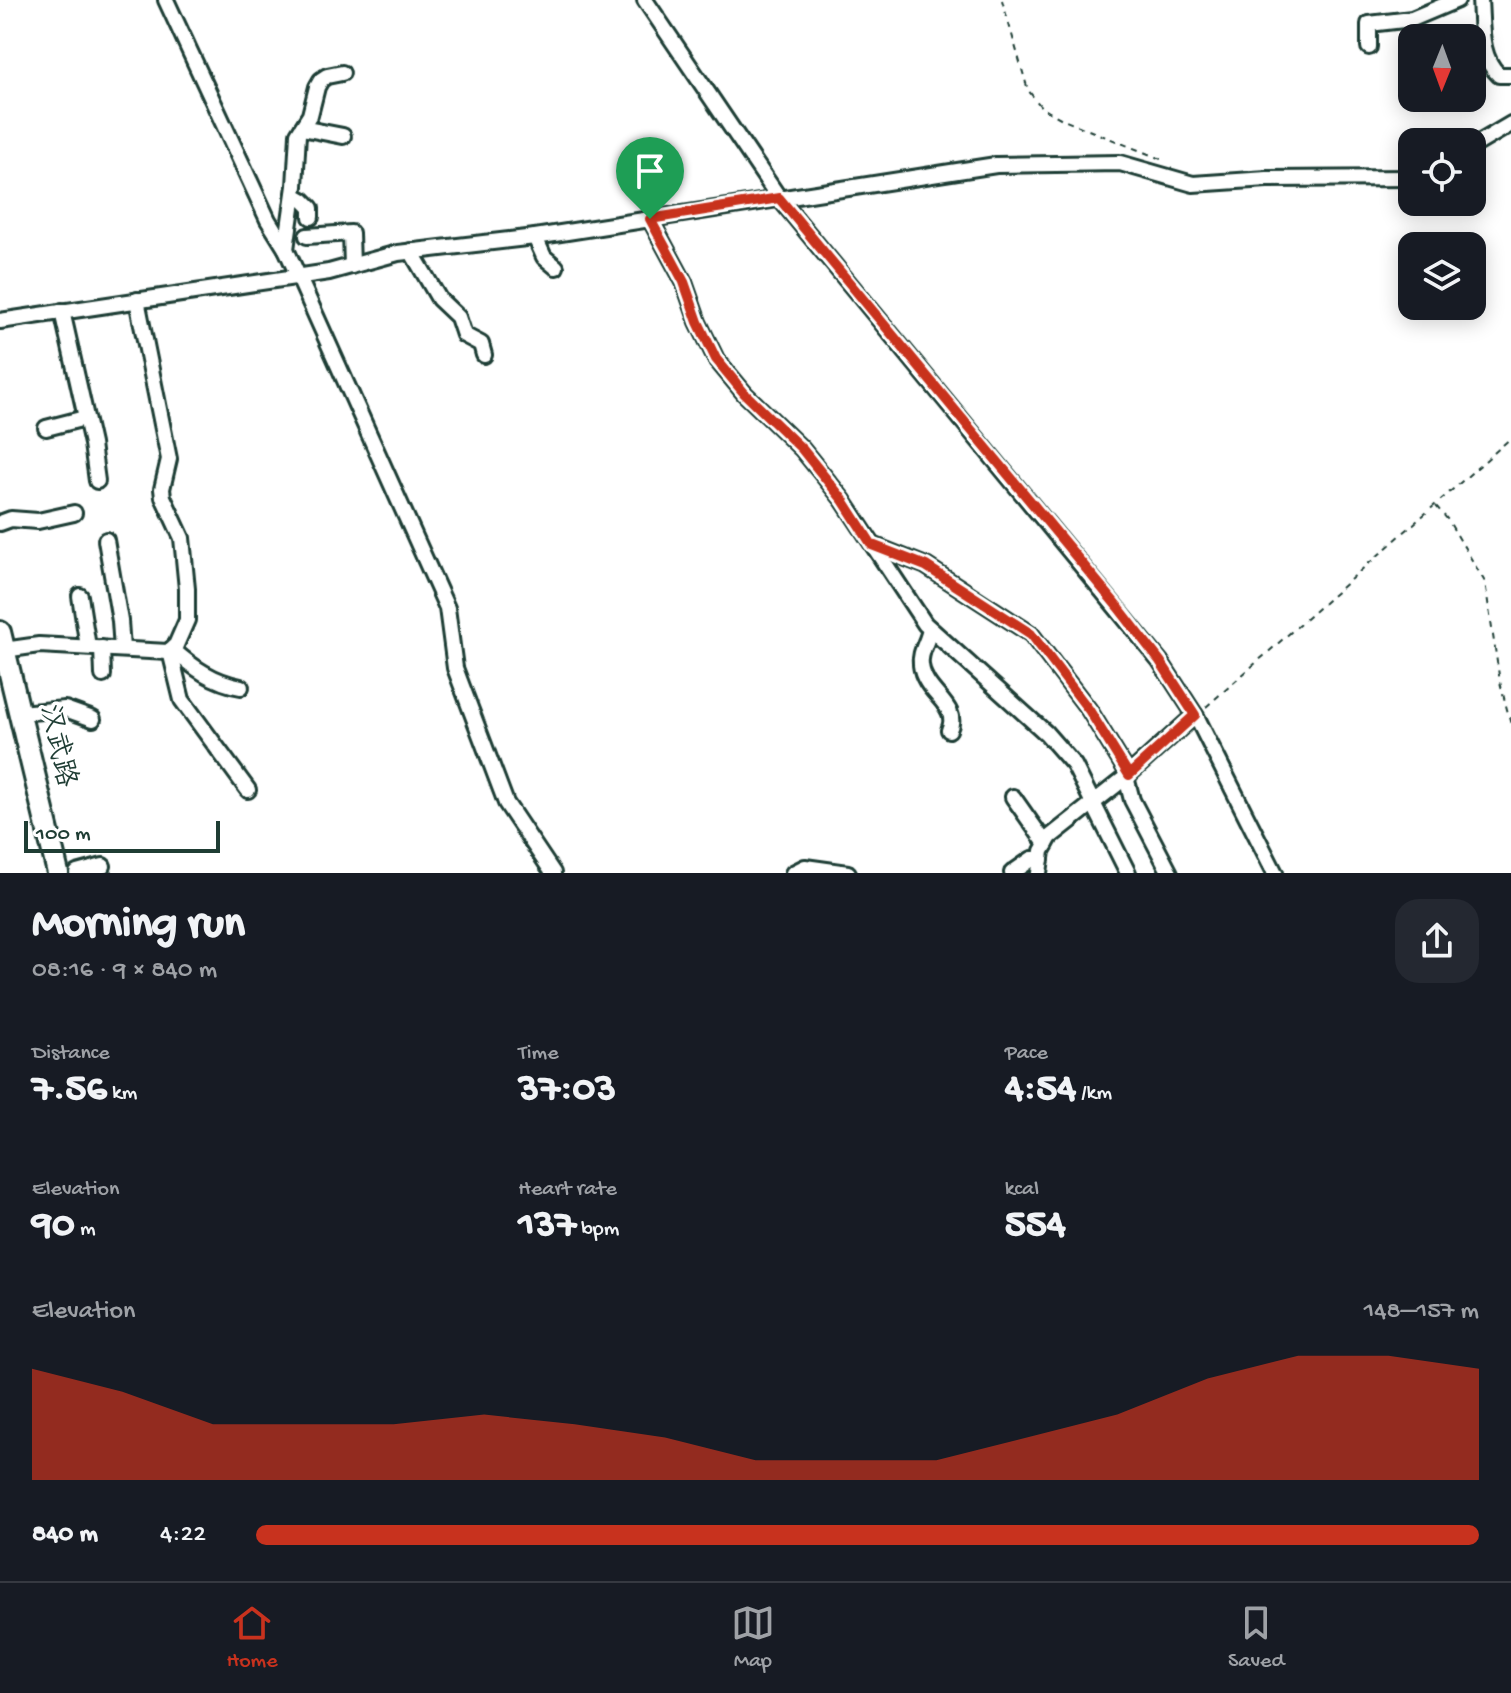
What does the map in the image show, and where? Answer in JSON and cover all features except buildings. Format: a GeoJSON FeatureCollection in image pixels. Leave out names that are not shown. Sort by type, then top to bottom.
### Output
{"type":"FeatureCollection","features":[{"type":"Feature","properties":{"kind":"main road","name":"汉武路"},"geometry":{"type":"LineString","coordinates":[[2,641],[58,873]]}},
{"type":"Feature","properties":{"kind":"street"},"geometry":{"type":"LineString","coordinates":[[166,0],[268,220],[286,249],[447,608],[455,668],[506,803],[553,873]]}},
{"type":"Feature","properties":{"kind":"street"},"geometry":{"type":"LineString","coordinates":[[645,0],[779,198],[1160,661],[1195,715],[1275,873]]}},
{"type":"Feature","properties":{"kind":"street"},"geometry":{"type":"LineString","coordinates":[[1369,47],[1369,24],[1412,19],[1457,0]]}},
{"type":"Feature","properties":{"kind":"street"},"geometry":{"type":"LineString","coordinates":[[1480,0],[1483,45],[1488,60],[1499,75],[1511,75]]}},
{"type":"Feature","properties":{"kind":"street"},"geometry":{"type":"LineString","coordinates":[[286,249],[294,195],[296,141],[310,115],[321,80],[342,73]]}},
{"type":"Feature","properties":{"kind":"street"},"geometry":{"type":"LineString","coordinates":[[1486,139],[1511,124]]}},
{"type":"Feature","properties":{"kind":"street"},"geometry":{"type":"LineString","coordinates":[[302,128],[343,136]]}},
{"type":"Feature","properties":{"kind":"street"},"geometry":{"type":"LineString","coordinates":[[0,321],[297,276],[411,251],[535,237],[996,165],[1120,163],[1193,184],[1267,179],[1398,178]]}},
{"type":"Feature","properties":{"kind":"street"},"geometry":{"type":"LineString","coordinates":[[294,195],[311,208],[311,217]]}},
{"type":"Feature","properties":{"kind":"street"},"geometry":{"type":"LineString","coordinates":[[650,219],[684,282],[698,322],[716,359],[745,394],[802,449],[843,500],[930,629],[1046,733],[1074,765],[1128,873]]}},
{"type":"Feature","properties":{"kind":"street"},"geometry":{"type":"LineString","coordinates":[[307,236],[351,233],[352,266]]}},
{"type":"Feature","properties":{"kind":"street"},"geometry":{"type":"LineString","coordinates":[[535,237],[544,257],[556,267]]}},
{"type":"Feature","properties":{"kind":"street"},"geometry":{"type":"LineString","coordinates":[[411,251],[439,299],[458,317],[464,335],[470,341],[481,344],[484,355]]}},
{"type":"Feature","properties":{"kind":"street"},"geometry":{"type":"LineString","coordinates":[[137,300],[169,459],[163,497],[182,538],[187,620],[172,650],[182,700],[248,790]]}},
{"type":"Feature","properties":{"kind":"street"},"geometry":{"type":"LineString","coordinates":[[62,311],[97,481]]}},
{"type":"Feature","properties":{"kind":"street"},"geometry":{"type":"LineString","coordinates":[[46,428],[85,418]]}},
{"type":"Feature","properties":{"kind":"street"},"geometry":{"type":"LineString","coordinates":[[0,523],[11,519],[38,521],[74,513]]}},
{"type":"Feature","properties":{"kind":"street"},"geometry":{"type":"LineString","coordinates":[[106,540],[122,649]]}},
{"type":"Feature","properties":{"kind":"street"},"geometry":{"type":"LineString","coordinates":[[872,545],[926,566],[1031,634],[1089,710],[1128,776],[1132,800],[1170,873]]}},
{"type":"Feature","properties":{"kind":"street"},"geometry":{"type":"LineString","coordinates":[[80,596],[103,675]]}},
{"type":"Feature","properties":{"kind":"street"},"geometry":{"type":"LineString","coordinates":[[930,629],[920,655],[921,666],[933,692],[951,709],[953,722],[949,730]]}},
{"type":"Feature","properties":{"kind":"street"},"geometry":{"type":"LineString","coordinates":[[2,641],[172,650],[208,677],[241,687]]}},
{"type":"Feature","properties":{"kind":"street"},"geometry":{"type":"LineString","coordinates":[[19,713],[65,709],[93,719]]}},
{"type":"Feature","properties":{"kind":"street"},"geometry":{"type":"LineString","coordinates":[[1042,859],[1050,837],[1128,776],[1195,715]]}},
{"type":"Feature","properties":{"kind":"street"},"geometry":{"type":"LineString","coordinates":[[1013,797],[1042,859]]}},
{"type":"Feature","properties":{"kind":"street"},"geometry":{"type":"LineString","coordinates":[[1012,873],[1032,859],[1042,859]]}},
{"type":"Feature","properties":{"kind":"street"},"geometry":{"type":"LineString","coordinates":[[77,873],[103,866]]}},
{"type":"Feature","properties":{"kind":"street"},"geometry":{"type":"LineString","coordinates":[[793,873],[805,867],[848,873]]}},
{"type":"Feature","properties":{"kind":"path"},"geometry":{"type":"LineString","coordinates":[[1002,0],[1028,90],[1037,103],[1066,121],[1166,161]]}},
{"type":"Feature","properties":{"kind":"path"},"geometry":{"type":"LineString","coordinates":[[1195,715],[1274,650],[1511,438]]}},
{"type":"Feature","properties":{"kind":"path"},"geometry":{"type":"LineString","coordinates":[[1435,505],[1448,520],[1485,582],[1500,682],[1511,725]]}},
{"type":"Feature","properties":{"kind":"route"},"geometry":{"type":"LineString","coordinates":[[779,198],[1118,607],[1160,661],[1195,715],[1129,775],[1089,710],[1031,634],[926,566],[872,545],[843,500],[802,449],[745,394],[716,359],[698,322],[684,282],[650,219],[779,198]]}}]}
